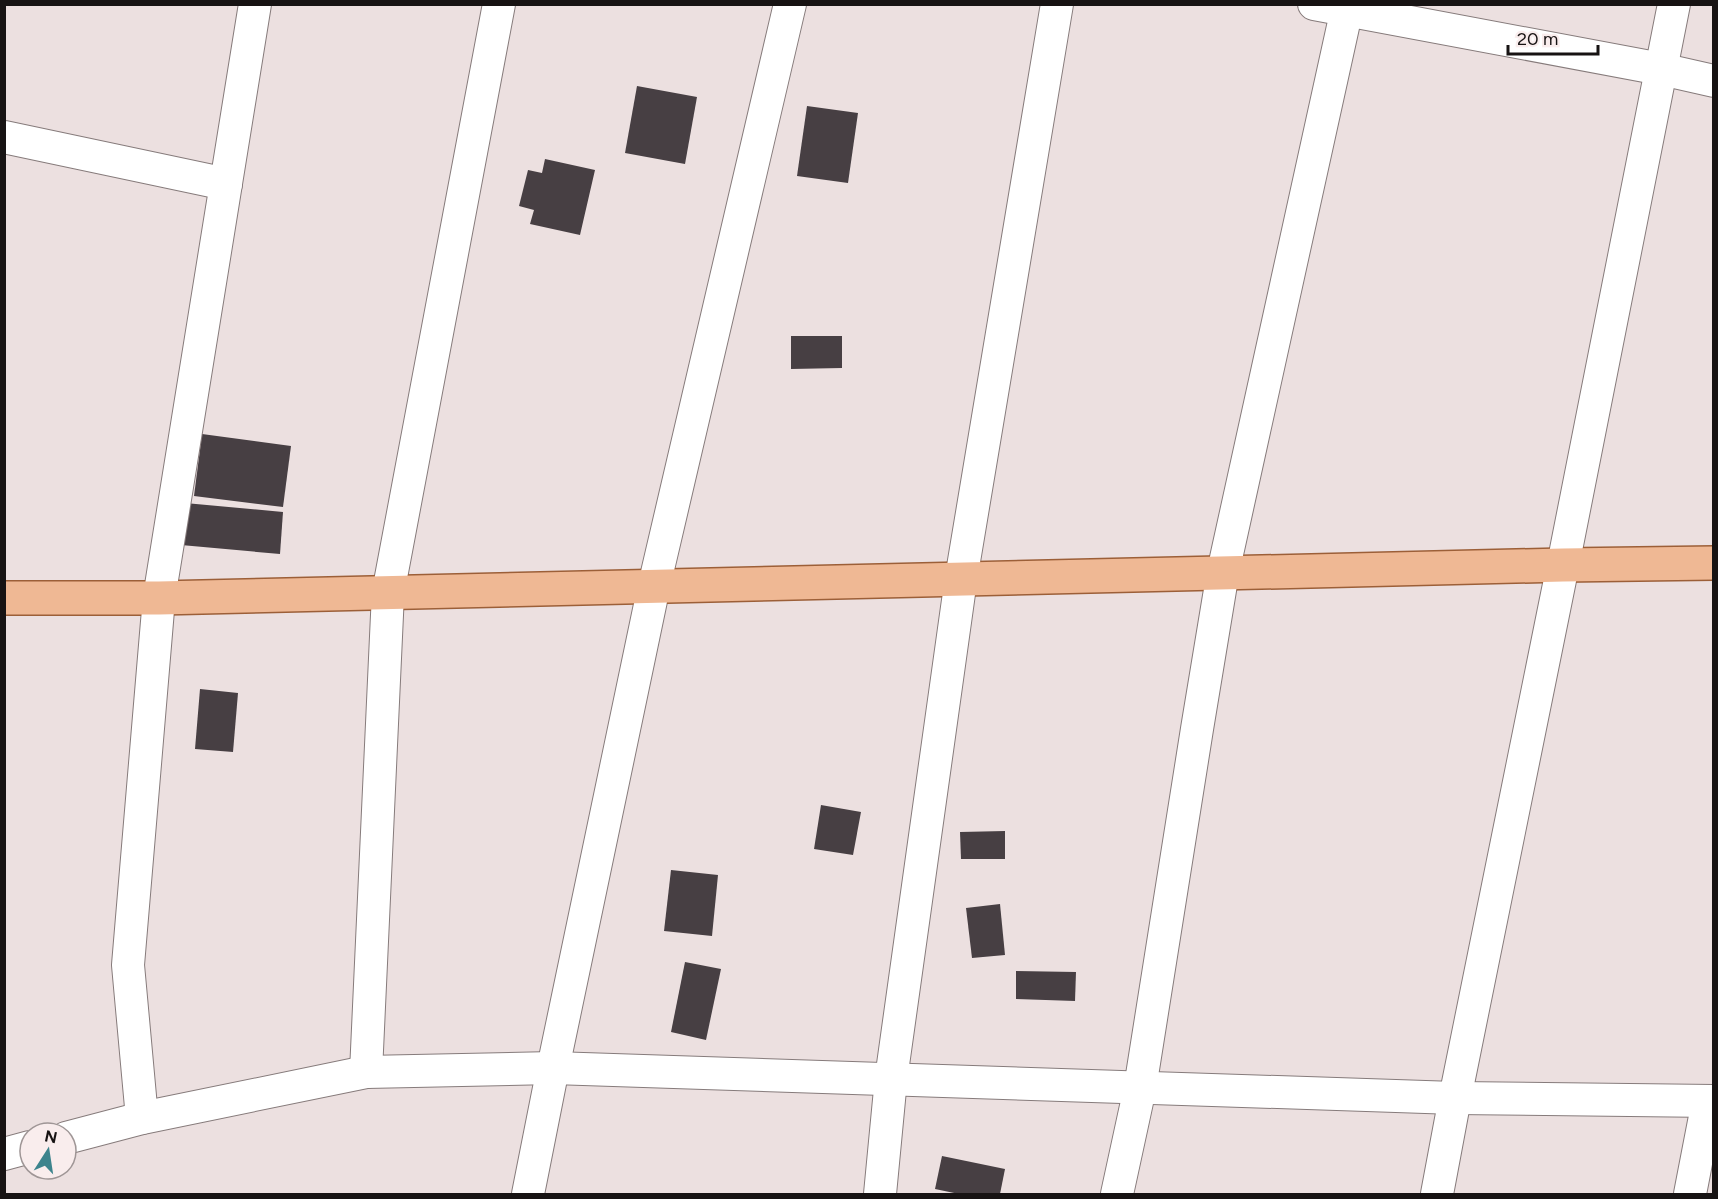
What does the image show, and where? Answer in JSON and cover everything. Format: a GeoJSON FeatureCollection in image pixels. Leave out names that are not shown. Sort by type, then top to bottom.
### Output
{"type":"FeatureCollection","features":[{"type":"Feature","properties":{"kind":"main road"},"geometry":{"type":"LineString","coordinates":[[4,598],[159,598],[1223,572],[1713,564]]}},
{"type":"Feature","properties":{"kind":"street"},"geometry":{"type":"LineString","coordinates":[[142,1118],[128,965],[159,598],[255,4]]}},
{"type":"Feature","properties":{"kind":"street"},"geometry":{"type":"LineString","coordinates":[[366,1072],[388,593],[499,4]]}},
{"type":"Feature","properties":{"kind":"street"},"geometry":{"type":"LineString","coordinates":[[528,1194],[654,586],[790,4]]}},
{"type":"Feature","properties":{"kind":"street"},"geometry":{"type":"LineString","coordinates":[[879,1194],[891,1079],[961,579],[1058,4]]}},
{"type":"Feature","properties":{"kind":"street"},"geometry":{"type":"LineString","coordinates":[[1314,4],[1347,8],[1713,81]]}},
{"type":"Feature","properties":{"kind":"street"},"geometry":{"type":"LineString","coordinates":[[1437,1194],[1674,4]]}},
{"type":"Feature","properties":{"kind":"street"},"geometry":{"type":"LineString","coordinates":[[1117,1194],[1140,1088],[1223,572],[1347,8]]}},
{"type":"Feature","properties":{"kind":"street"},"geometry":{"type":"LineString","coordinates":[[4,137],[226,184]]}},
{"type":"Feature","properties":{"kind":"street"},"geometry":{"type":"LineString","coordinates":[[78,1135],[142,1118],[366,1072],[553,1068],[1455,1098],[1711,1101],[1690,1194]]}},
{"type":"Feature","properties":{"kind":"building"},"geometry":{"type":"Polygon","coordinates":[[[637,86],[697,97],[685,164],[625,153],[637,86]]]}},
{"type":"Feature","properties":{"kind":"building"},"geometry":{"type":"Polygon","coordinates":[[[807,106],[858,113],[848,183],[797,176],[807,106]]]}},
{"type":"Feature","properties":{"kind":"building"},"geometry":{"type":"Polygon","coordinates":[[[545,159],[595,170],[580,235],[530,224],[534,210],[519,206],[528,170],[542,173],[545,159]]]}},
{"type":"Feature","properties":{"kind":"building"},"geometry":{"type":"Polygon","coordinates":[[[791,336],[842,336],[842,368],[791,369],[791,336]]]}},
{"type":"Feature","properties":{"kind":"building"},"geometry":{"type":"Polygon","coordinates":[[[202,434],[291,446],[283,507],[194,496],[202,434]]]}},
{"type":"Feature","properties":{"kind":"building"},"geometry":{"type":"Polygon","coordinates":[[[185,503],[283,512],[280,554],[181,545],[185,503]]]}},
{"type":"Feature","properties":{"kind":"building"},"geometry":{"type":"Polygon","coordinates":[[[200,689],[238,693],[233,752],[195,749],[200,689]]]}},
{"type":"Feature","properties":{"kind":"building"},"geometry":{"type":"Polygon","coordinates":[[[821,805],[861,812],[853,855],[814,849],[821,805]]]}},
{"type":"Feature","properties":{"kind":"building"},"geometry":{"type":"Polygon","coordinates":[[[1005,831],[1005,859],[961,859],[960,832],[1005,831]]]}},
{"type":"Feature","properties":{"kind":"building"},"geometry":{"type":"Polygon","coordinates":[[[671,870],[718,875],[712,936],[664,931],[671,870]]]}},
{"type":"Feature","properties":{"kind":"building"},"geometry":{"type":"Polygon","coordinates":[[[1000,904],[1005,955],[972,958],[966,908],[1000,904]]]}},
{"type":"Feature","properties":{"kind":"building"},"geometry":{"type":"Polygon","coordinates":[[[685,962],[721,969],[706,1040],[671,1032],[685,962]]]}},
{"type":"Feature","properties":{"kind":"building"},"geometry":{"type":"Polygon","coordinates":[[[1016,971],[1076,972],[1075,1001],[1016,999],[1016,971]]]}},
{"type":"Feature","properties":{"kind":"building"},"geometry":{"type":"Polygon","coordinates":[[[942,1156],[1005,1169],[1000,1194],[959,1194],[935,1189],[942,1156]]]}}]}
